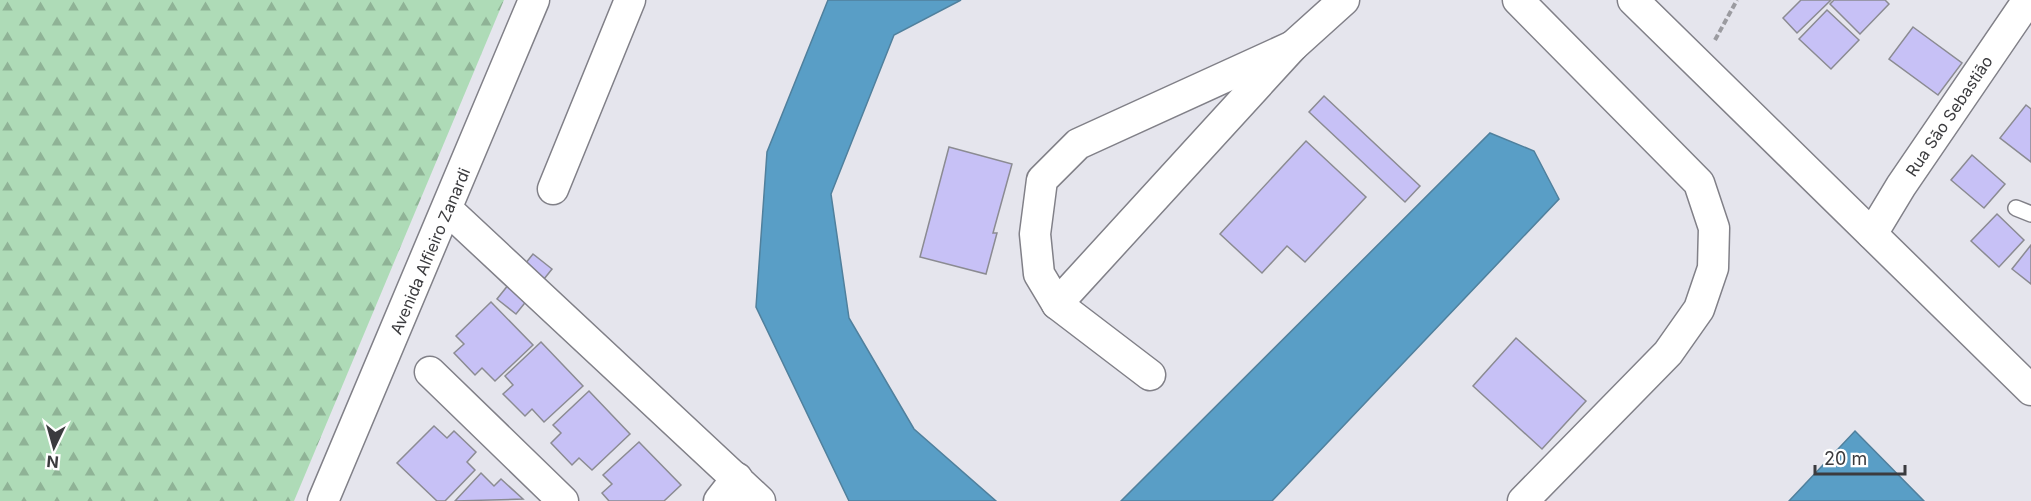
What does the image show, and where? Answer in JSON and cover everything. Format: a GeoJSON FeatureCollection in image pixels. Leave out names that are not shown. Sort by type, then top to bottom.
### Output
{"type":"FeatureCollection","features":[{"type":"Feature","properties":{"kind":"street","name":"Avenida Alfieiro Zanardi"},"geometry":{"type":"LineString","coordinates":[[323,501],[448,210],[534,0]]}},
{"type":"Feature","properties":{"kind":"street"},"geometry":{"type":"LineString","coordinates":[[553,189],[630,0]]}},
{"type":"Feature","properties":{"kind":"street"},"geometry":{"type":"LineString","coordinates":[[1058,304],[1293,46],[1344,0]]}},
{"type":"Feature","properties":{"kind":"street"},"geometry":{"type":"LineString","coordinates":[[1518,0],[1699,183],[1714,228],[1713,268],[1699,309],[1668,353],[1523,501]]}},
{"type":"Feature","properties":{"kind":"street"},"geometry":{"type":"LineString","coordinates":[[1633,0],[2031,390]]}},
{"type":"Feature","properties":{"kind":"street","name":"Rua São Sebastião"},"geometry":{"type":"LineString","coordinates":[[1872,234],[1901,186],[2028,0]]}},
{"type":"Feature","properties":{"kind":"street"},"geometry":{"type":"LineString","coordinates":[[1150,375],[1058,304],[1039,274],[1035,234],[1042,180],[1078,144],[1293,46]]}},
{"type":"Feature","properties":{"kind":"street"},"geometry":{"type":"LineString","coordinates":[[448,210],[760,501]]}},
{"type":"Feature","properties":{"kind":"street"},"geometry":{"type":"LineString","coordinates":[[430,372],[563,501]]}},
{"type":"Feature","properties":{"kind":"street"},"geometry":{"type":"LineString","coordinates":[[719,501],[737,478]]}},
{"type":"Feature","properties":{"kind":"path"},"geometry":{"type":"LineString","coordinates":[[1701,68],[1737,0]]}},
{"type":"Feature","properties":{"kind":"green space"},"geometry":{"type":"Polygon","coordinates":[[[0,0],[504,0],[294,501],[0,501],[0,0]]]}},
{"type":"Feature","properties":{"kind":"water"},"geometry":{"type":"Polygon","coordinates":[[[828,0],[961,0],[894,35],[831,194],[849,318],[914,429],[996,501],[849,501],[756,307],[767,152],[828,0]]]}},
{"type":"Feature","properties":{"kind":"water"},"geometry":{"type":"Polygon","coordinates":[[[1490,133],[1534,151],[1559,199],[1272,501],[1121,501],[1490,133]]]}},
{"type":"Feature","properties":{"kind":"water"},"geometry":{"type":"Polygon","coordinates":[[[1855,431],[1924,501],[1789,501],[1855,431]]]}},
{"type":"Feature","properties":{"kind":"building"},"geometry":{"type":"Polygon","coordinates":[[[1801,0],[1831,0],[1797,33],[1783,18],[1801,0]]]}},
{"type":"Feature","properties":{"kind":"building"},"geometry":{"type":"Polygon","coordinates":[[[1834,0],[1885,0],[1889,4],[1860,34],[1830,4],[1834,0]]]}},
{"type":"Feature","properties":{"kind":"building"},"geometry":{"type":"Polygon","coordinates":[[[1827,10],[1859,40],[1831,69],[1799,39],[1827,10]]]}},
{"type":"Feature","properties":{"kind":"building"},"geometry":{"type":"Polygon","coordinates":[[[1913,27],[1962,63],[1938,95],[1889,59],[1913,27]]]}},
{"type":"Feature","properties":{"kind":"building"},"geometry":{"type":"Polygon","coordinates":[[[1324,96],[1420,186],[1405,202],[1309,112],[1324,96]]]}},
{"type":"Feature","properties":{"kind":"building"},"geometry":{"type":"Polygon","coordinates":[[[2026,105],[2031,109],[2031,162],[2000,138],[2026,105]]]}},
{"type":"Feature","properties":{"kind":"building"},"geometry":{"type":"Polygon","coordinates":[[[1306,141],[1366,197],[1305,262],[1287,246],[1262,273],[1220,234],[1306,141]]]}},
{"type":"Feature","properties":{"kind":"building"},"geometry":{"type":"Polygon","coordinates":[[[949,147],[1012,164],[993,233],[997,233],[986,274],[920,257],[949,147]]]}},
{"type":"Feature","properties":{"kind":"building"},"geometry":{"type":"Polygon","coordinates":[[[1972,155],[2005,184],[1984,208],[1951,180],[1972,155]]]}},
{"type":"Feature","properties":{"kind":"building"},"geometry":{"type":"Polygon","coordinates":[[[1997,214],[2024,240],[1999,267],[1971,241],[1997,214]]]}},
{"type":"Feature","properties":{"kind":"building"},"geometry":{"type":"Polygon","coordinates":[[[2031,245],[2031,284],[2012,269],[2031,245]]]}},
{"type":"Feature","properties":{"kind":"building"},"geometry":{"type":"Polygon","coordinates":[[[533,254],[552,269],[516,314],[497,299],[533,254]]]}},
{"type":"Feature","properties":{"kind":"building"},"geometry":{"type":"Polygon","coordinates":[[[491,302],[533,345],[495,381],[482,368],[475,375],[454,353],[464,344],[456,336],[491,302]]]}},
{"type":"Feature","properties":{"kind":"building"},"geometry":{"type":"Polygon","coordinates":[[[1516,338],[1586,401],[1542,449],[1473,386],[1516,338]]]}},
{"type":"Feature","properties":{"kind":"building"},"geometry":{"type":"Polygon","coordinates":[[[541,342],[583,386],[544,422],[532,409],[525,416],[503,394],[513,385],[505,376],[541,342]]]}},
{"type":"Feature","properties":{"kind":"building"},"geometry":{"type":"Polygon","coordinates":[[[589,391],[630,434],[592,470],[579,458],[572,465],[551,443],[561,433],[553,425],[589,391]]]}},
{"type":"Feature","properties":{"kind":"building"},"geometry":{"type":"Polygon","coordinates":[[[434,426],[447,438],[454,431],[476,452],[467,462],[475,470],[445,501],[437,501],[397,463],[434,426]]]}},
{"type":"Feature","properties":{"kind":"building"},"geometry":{"type":"Polygon","coordinates":[[[639,442],[681,485],[664,501],[609,501],[602,493],[612,484],[603,475],[639,442]]]}},
{"type":"Feature","properties":{"kind":"building"},"geometry":{"type":"Polygon","coordinates":[[[481,473],[494,486],[501,479],[523,499],[455,501],[481,473]]]}}]}
